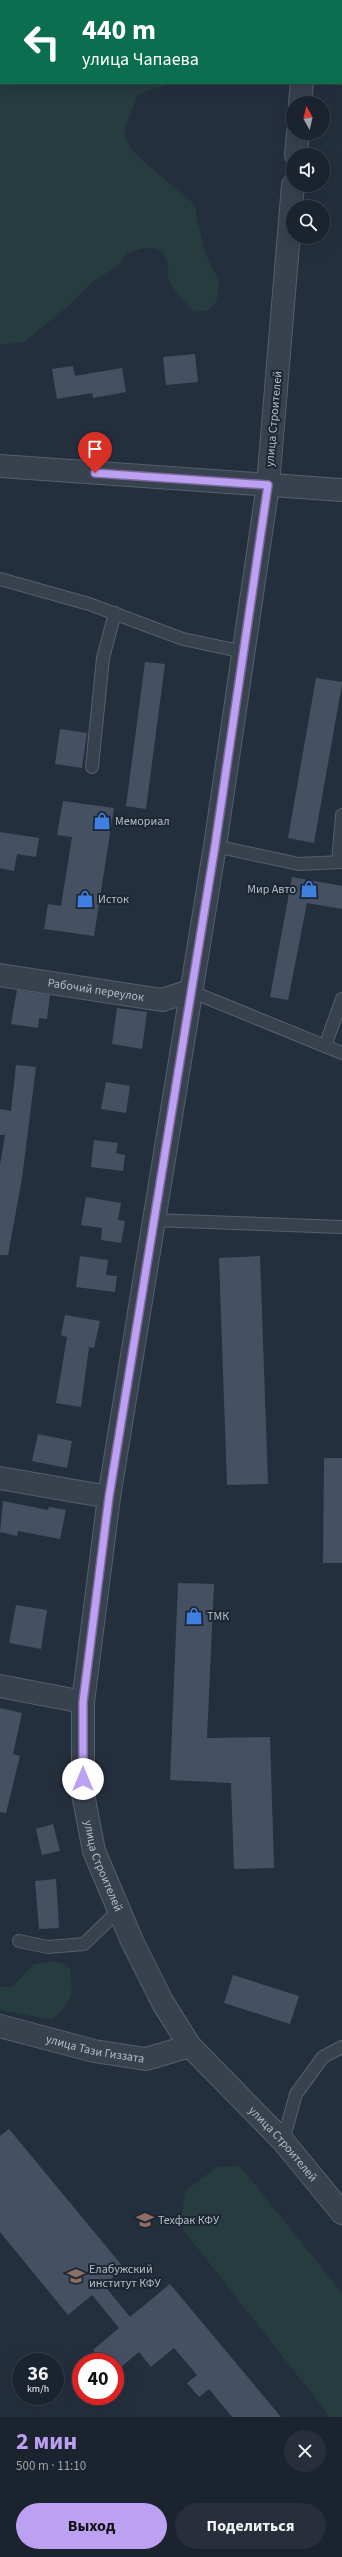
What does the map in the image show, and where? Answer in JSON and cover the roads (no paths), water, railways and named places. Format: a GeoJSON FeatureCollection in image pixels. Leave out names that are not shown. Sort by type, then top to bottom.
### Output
{"type":"FeatureCollection","features":[{"type":"Feature","properties":{"kind":"street"},"geometry":{"type":"LineString","coordinates":[[301,96],[302,84]]}},
{"type":"Feature","properties":{"kind":"street","name":"улица Строителей"},"geometry":{"type":"LineString","coordinates":[[292,192],[268,485],[215,846],[190,991],[109,1497],[83,1702],[84,1794],[94,1851],[119,1910],[163,2002],[190,2046],[283,2141],[342,2213]]}},
{"type":"Feature","properties":{"kind":"street"},"geometry":{"type":"LineString","coordinates":[[0,466],[342,490]]}},
{"type":"Feature","properties":{"kind":"street","name":"Рабочий переулок"},"geometry":{"type":"LineString","coordinates":[[0,975],[162,1000],[190,991]]}},
{"type":"Feature","properties":{"kind":"street"},"geometry":{"type":"LineString","coordinates":[[0,1478],[109,1497]]}},
{"type":"Feature","properties":{"kind":"street"},"geometry":{"type":"LineString","coordinates":[[0,1686],[83,1702]]}},
{"type":"Feature","properties":{"kind":"street","name":"улица Тази Гиззата"},"geometry":{"type":"LineString","coordinates":[[0,2026],[94,2051],[146,2059],[190,2046]]}},
{"type":"Feature","properties":{"kind":"lane"},"geometry":{"type":"LineString","coordinates":[[0,579],[115,613],[183,639],[244,652]]}},
{"type":"Feature","properties":{"kind":"lane"},"geometry":{"type":"LineString","coordinates":[[92,768],[103,658],[115,613]]}},
{"type":"Feature","properties":{"kind":"lane"},"geometry":{"type":"LineString","coordinates":[[215,846],[299,864],[340,862],[342,815]]}},
{"type":"Feature","properties":{"kind":"lane"},"geometry":{"type":"LineString","coordinates":[[190,991],[342,1053]]}},
{"type":"Feature","properties":{"kind":"lane"},"geometry":{"type":"LineString","coordinates":[[325,1046],[342,998]]}},
{"type":"Feature","properties":{"kind":"lane"},"geometry":{"type":"LineString","coordinates":[[153,1220],[342,1227]]}},
{"type":"Feature","properties":{"kind":"lane"},"geometry":{"type":"LineString","coordinates":[[19,1941],[48,1947],[84,1944],[119,1910]]}},
{"type":"Feature","properties":{"kind":"lane"},"geometry":{"type":"LineString","coordinates":[[283,2141],[296,2094],[323,2057],[342,2047]]}},
{"type":"Feature","properties":{"kind":"place","name":"Мемориал"},"geometry":{"type":"Point","coordinates":[102,821]}},
{"type":"Feature","properties":{"kind":"place","name":"Мир Авто"},"geometry":{"type":"Point","coordinates":[309,889]}},
{"type":"Feature","properties":{"kind":"place","name":"Исток"},"geometry":{"type":"Point","coordinates":[85,899]}},
{"type":"Feature","properties":{"kind":"place","name":"ТМК"},"geometry":{"type":"Point","coordinates":[194,1616]}},
{"type":"Feature","properties":{"kind":"place","name":"Техфак КФУ"},"geometry":{"type":"Point","coordinates":[145,2220]}},
{"type":"Feature","properties":{"kind":"place","name":"Елабужский институт КФУ"},"geometry":{"type":"Point","coordinates":[76,2276]}}]}
